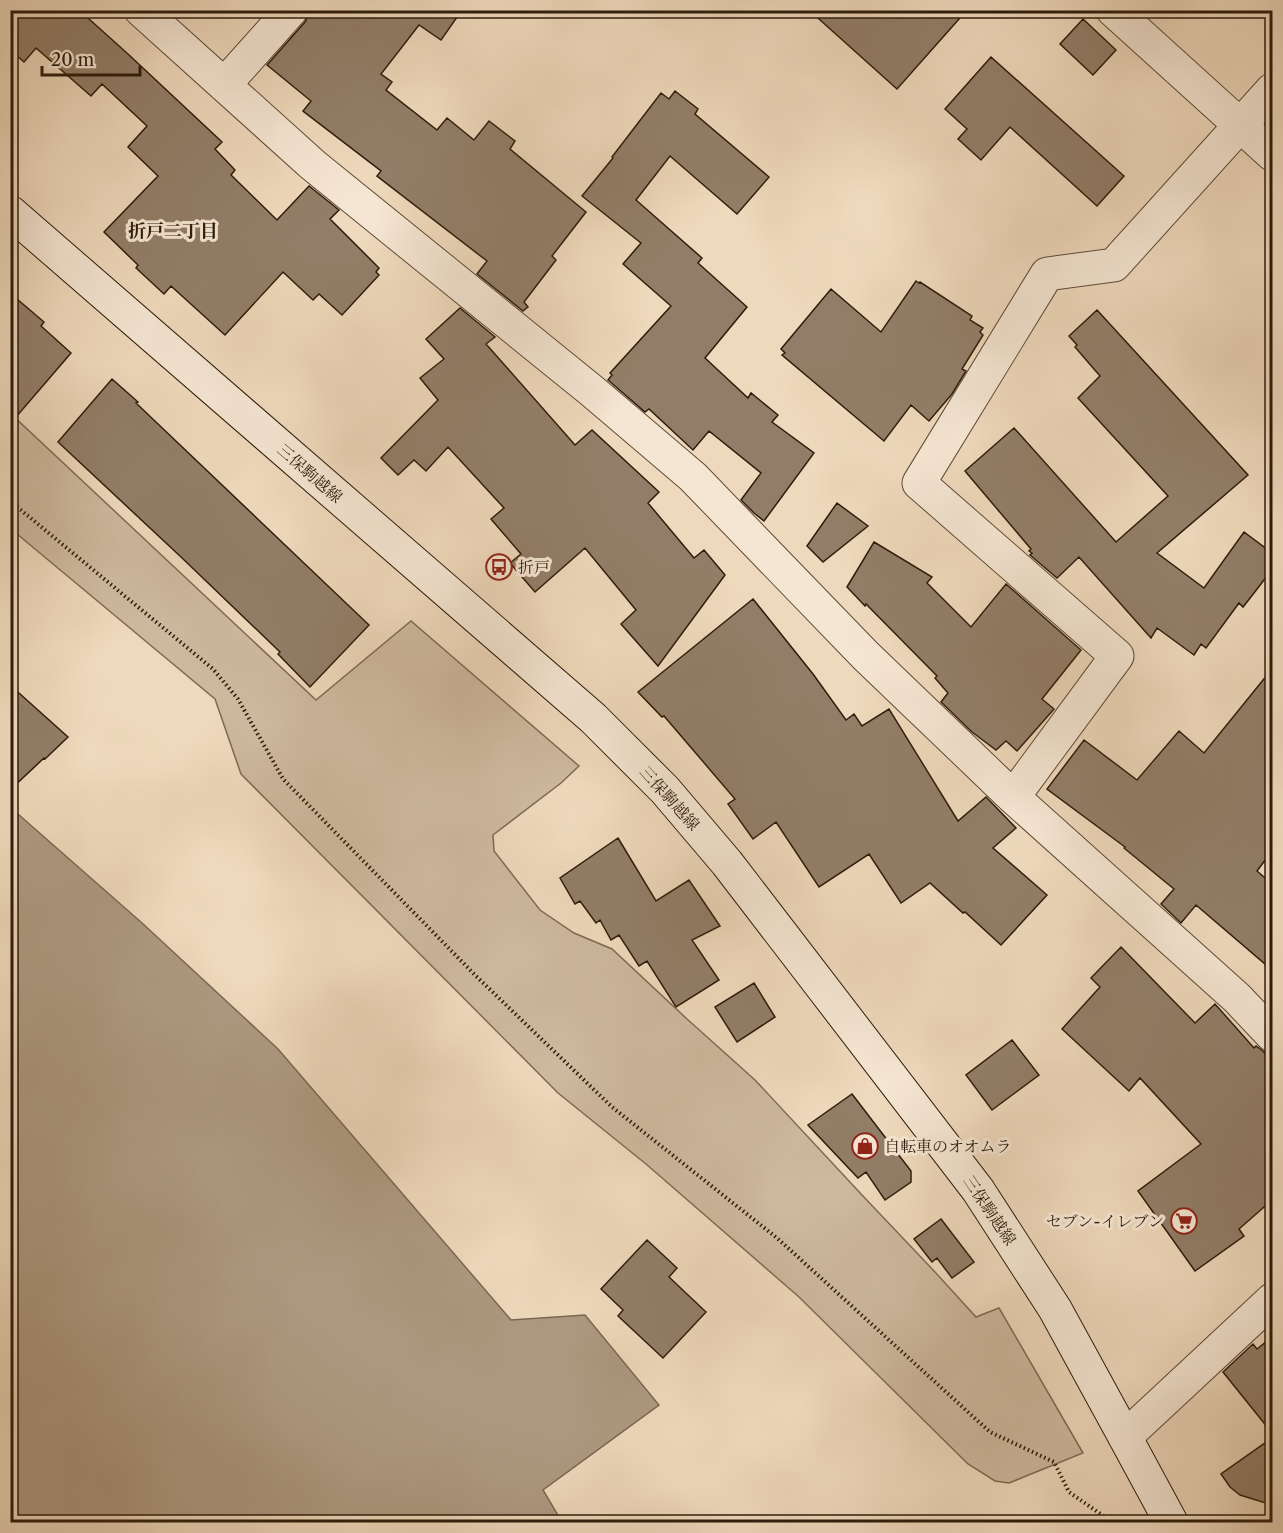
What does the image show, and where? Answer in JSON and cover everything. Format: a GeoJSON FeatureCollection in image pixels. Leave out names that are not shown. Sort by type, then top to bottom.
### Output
{"type":"FeatureCollection","features":[{"type":"Feature","properties":{"kind":"street"},"geometry":{"type":"LineString","coordinates":[[141,10],[313,165],[583,383],[693,477],[866,656],[1013,797],[1237,998],[1272,1035]]}},
{"type":"Feature","properties":{"kind":"street"},"geometry":{"type":"LineString","coordinates":[[224,85],[291,10]]}},
{"type":"Feature","properties":{"kind":"street"},"geometry":{"type":"LineString","coordinates":[[1113,10],[1272,154]]}},
{"type":"Feature","properties":{"kind":"street"},"geometry":{"type":"LineString","coordinates":[[1013,797],[1117,656],[919,483],[1047,274],[1114,265],[1272,90]]}},
{"type":"Feature","properties":{"kind":"street","name":"三保駒越線"},"geometry":{"type":"LineString","coordinates":[[10,212],[593,718],[664,790],[727,863],[978,1190],[1054,1309],[1171,1522]]}},
{"type":"Feature","properties":{"kind":"street"},"geometry":{"type":"LineString","coordinates":[[1125,1437],[1272,1300]]}},
{"type":"Feature","properties":{"kind":"path"},"geometry":{"type":"LineString","coordinates":[[10,501],[213,669],[238,699],[283,779],[477,977],[612,1107],[777,1238],[990,1432],[1054,1462],[1068,1492],[1112,1522]]}},
{"type":"Feature","properties":{"kind":"shaded area"},"geometry":{"type":"Polygon","coordinates":[[[10,413],[316,700],[411,621],[579,766],[561,783],[493,835],[494,851],[540,910],[574,933],[612,949],[755,1080],[976,1317],[999,1308],[1083,1453],[1009,1483],[995,1481],[968,1464],[799,1297],[646,1164],[558,1093],[241,774],[215,699],[11,529],[10,413]]]}},
{"type":"Feature","properties":{"kind":"shaded area"},"geometry":{"type":"Polygon","coordinates":[[[10,807],[142,923],[278,1049],[511,1320],[585,1315],[659,1405],[543,1490],[562,1522],[11,1522],[10,807]]]}},
{"type":"Feature","properties":{"kind":"building"},"geometry":{"type":"Polygon","coordinates":[[[10,10],[79,10],[222,142],[215,149],[235,170],[231,175],[277,220],[309,186],[339,210],[330,219],[379,268],[376,272],[379,275],[342,315],[319,294],[313,300],[283,272],[225,335],[171,286],[164,294],[136,268],[138,265],[104,232],[158,176],[128,147],[147,126],[102,84],[91,96],[36,48],[24,62],[10,50],[10,10]]]}},
{"type":"Feature","properties":{"kind":"building"},"geometry":{"type":"Polygon","coordinates":[[[309,10],[462,10],[441,40],[419,25],[381,74],[392,82],[386,90],[437,130],[447,118],[474,140],[489,121],[515,141],[510,149],[586,212],[552,256],[556,260],[524,302],[528,307],[523,311],[477,274],[487,261],[377,176],[381,171],[303,111],[311,101],[267,65],[305,22],[309,10]]]}},
{"type":"Feature","properties":{"kind":"building"},"geometry":{"type":"Polygon","coordinates":[[[809,10],[967,10],[897,89],[809,10]]]}},
{"type":"Feature","properties":{"kind":"building"},"geometry":{"type":"Polygon","coordinates":[[[1083,19],[1116,50],[1093,75],[1060,44],[1083,19]]]}},
{"type":"Feature","properties":{"kind":"building"},"geometry":{"type":"Polygon","coordinates":[[[991,57],[1124,176],[1097,206],[1010,127],[981,160],[958,139],[967,129],[945,109],[991,57]]]}},
{"type":"Feature","properties":{"kind":"building"},"geometry":{"type":"Polygon","coordinates":[[[675,91],[698,109],[695,114],[769,177],[737,214],[670,156],[636,200],[702,258],[698,263],[747,307],[705,358],[748,398],[751,393],[778,415],[772,422],[814,453],[764,521],[741,500],[761,473],[709,431],[693,450],[649,409],[645,412],[608,380],[612,375],[610,373],[671,306],[623,264],[641,243],[582,196],[661,93],[669,99],[675,91]]]}},
{"type":"Feature","properties":{"kind":"building"},"geometry":{"type":"Polygon","coordinates":[[[916,281],[972,316],[970,320],[983,328],[980,332],[983,335],[962,369],[966,371],[952,394],[929,421],[911,405],[884,441],[782,355],[785,353],[781,349],[831,289],[881,332],[916,281]]]}},
{"type":"Feature","properties":{"kind":"building"},"geometry":{"type":"Polygon","coordinates":[[[10,293],[44,322],[41,326],[71,353],[10,424],[10,293]]]}},
{"type":"Feature","properties":{"kind":"building"},"geometry":{"type":"Polygon","coordinates":[[[460,308],[495,337],[486,344],[575,445],[592,430],[659,492],[648,503],[694,558],[704,550],[725,575],[658,666],[621,624],[636,610],[585,548],[535,592],[510,563],[521,554],[491,519],[504,508],[448,447],[426,471],[414,460],[398,475],[381,458],[438,400],[420,378],[444,359],[426,339],[460,308]]]}},
{"type":"Feature","properties":{"kind":"building"},"geometry":{"type":"Polygon","coordinates":[[[1097,310],[1248,475],[1157,553],[1204,588],[1244,532],[1272,553],[1272,569],[1261,584],[1243,607],[1239,603],[1206,648],[1201,644],[1194,655],[1157,628],[1151,638],[1079,557],[1057,578],[1030,555],[1031,549],[965,471],[1014,428],[1116,542],[1168,496],[1078,398],[1100,376],[1075,347],[1077,345],[1069,336],[1097,310]]]}},
{"type":"Feature","properties":{"kind":"building"},"geometry":{"type":"Polygon","coordinates":[[[112,379],[369,625],[310,687],[278,654],[280,652],[58,442],[112,379]]]}},
{"type":"Feature","properties":{"kind":"building"},"geometry":{"type":"Polygon","coordinates":[[[837,503],[868,526],[823,562],[807,546],[837,503]]]}},
{"type":"Feature","properties":{"kind":"building"},"geometry":{"type":"Polygon","coordinates":[[[874,542],[932,577],[927,583],[971,627],[1006,584],[1081,650],[1042,699],[1054,709],[1017,751],[1006,741],[996,750],[972,732],[941,702],[948,693],[935,678],[937,676],[847,587],[874,542]]]}},
{"type":"Feature","properties":{"kind":"building"},"geometry":{"type":"Polygon","coordinates":[[[753,599],[813,674],[846,720],[854,714],[862,726],[889,709],[958,821],[986,797],[1016,828],[993,848],[1047,895],[1001,945],[930,883],[901,903],[869,854],[819,887],[776,822],[753,839],[728,804],[735,799],[664,716],[662,717],[638,692],[753,599]]]}},
{"type":"Feature","properties":{"kind":"building"},"geometry":{"type":"Polygon","coordinates":[[[1272,669],[1272,851],[1257,871],[1272,884],[1272,970],[1196,905],[1181,923],[1161,904],[1174,889],[1125,847],[1047,789],[1084,740],[1137,780],[1179,731],[1204,753],[1272,669]]]}},
{"type":"Feature","properties":{"kind":"building"},"geometry":{"type":"Polygon","coordinates":[[[10,685],[68,737],[10,790],[10,685]]]}},
{"type":"Feature","properties":{"kind":"building"},"geometry":{"type":"Polygon","coordinates":[[[618,838],[656,901],[689,880],[720,926],[692,940],[719,980],[676,1007],[647,961],[639,966],[619,935],[611,940],[600,920],[596,923],[580,901],[575,904],[560,878],[618,838]]]}},
{"type":"Feature","properties":{"kind":"building"},"geometry":{"type":"Polygon","coordinates":[[[1121,947],[1195,1023],[1215,1004],[1254,1048],[1256,1046],[1263,1051],[1272,1062],[1272,1200],[1239,1229],[1244,1236],[1195,1271],[1138,1191],[1201,1144],[1140,1078],[1129,1091],[1062,1029],[1100,987],[1091,978],[1121,947]]]}},
{"type":"Feature","properties":{"kind":"building"},"geometry":{"type":"Polygon","coordinates":[[[754,983],[775,1017],[737,1042],[715,1007],[754,983]]]}},
{"type":"Feature","properties":{"kind":"building"},"geometry":{"type":"Polygon","coordinates":[[[1012,1040],[1039,1075],[992,1110],[966,1075],[1012,1040]]]}},
{"type":"Feature","properties":{"kind":"building"},"geometry":{"type":"Polygon","coordinates":[[[852,1094],[911,1171],[911,1182],[885,1200],[866,1172],[858,1178],[808,1125],[852,1094]]]}},
{"type":"Feature","properties":{"kind":"building"},"geometry":{"type":"Polygon","coordinates":[[[941,1219],[974,1262],[952,1278],[937,1258],[932,1262],[914,1239],[941,1219]]]}},
{"type":"Feature","properties":{"kind":"building"},"geometry":{"type":"Polygon","coordinates":[[[647,1240],[677,1268],[669,1277],[706,1312],[663,1358],[618,1316],[623,1310],[601,1289],[647,1240]]]}},
{"type":"Feature","properties":{"kind":"building"},"geometry":{"type":"Polygon","coordinates":[[[1272,1337],[1272,1433],[1223,1372],[1253,1344],[1257,1349],[1272,1337]]]}},
{"type":"Feature","properties":{"kind":"building"},"geometry":{"type":"Polygon","coordinates":[[[1272,1438],[1272,1505],[1240,1495],[1230,1487],[1221,1474],[1272,1438]]]}},
{"type":"Feature","properties":{"kind":"place","name":"折戸"},"geometry":{"type":"Point","coordinates":[499,567]}},
{"type":"Feature","properties":{"kind":"place","name":"自転車のオオムラ"},"geometry":{"type":"Point","coordinates":[865,1146]}},
{"type":"Feature","properties":{"kind":"place","name":"セブン-イレブン"},"geometry":{"type":"Point","coordinates":[1184,1221]}},
{"type":"Feature","properties":{"kind":"district","name":"折戸二丁目"},"geometry":{"type":"Point","coordinates":[173,231]}}]}
